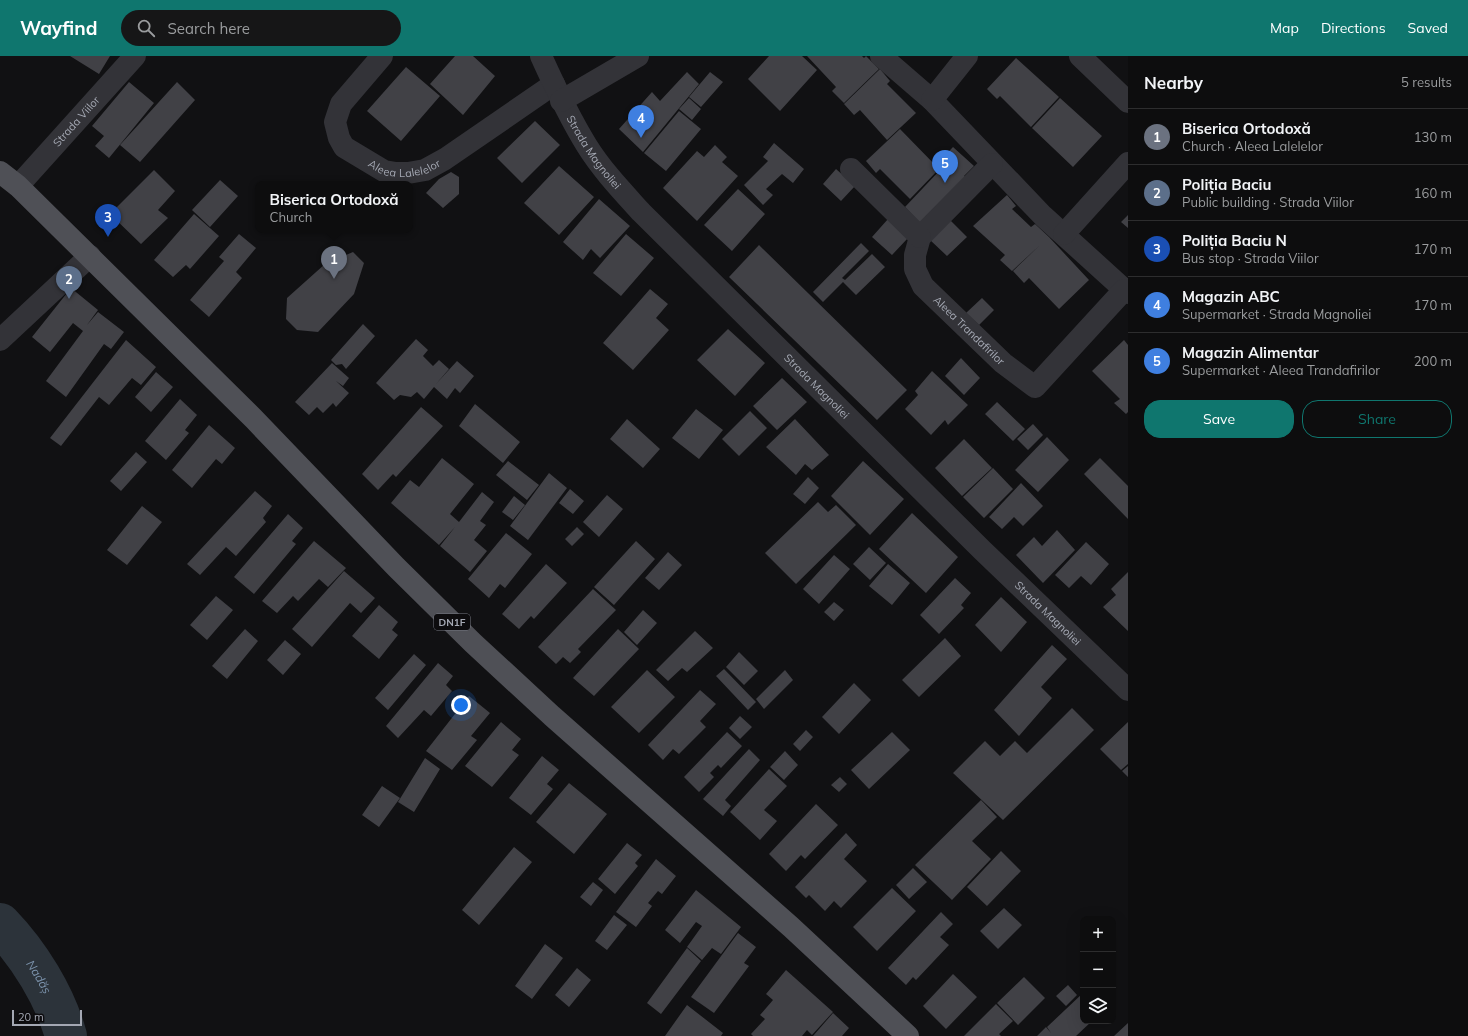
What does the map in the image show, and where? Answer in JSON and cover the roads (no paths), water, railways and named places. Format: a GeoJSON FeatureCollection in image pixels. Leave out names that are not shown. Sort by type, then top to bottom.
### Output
{"type":"FeatureCollection","features":[{"type":"Feature","properties":{"kind":"main road","name":"DN1F"},"geometry":{"type":"LineString","coordinates":[[0,172],[18,186],[90,256],[254,419],[396,567],[473,643],[552,716],[791,927],[908,1036]]}},
{"type":"Feature","properties":{"kind":"street","name":"Strada Viilor"},"geometry":{"type":"LineString","coordinates":[[18,186],[135,56]]}},
{"type":"Feature","properties":{"kind":"street","name":"Aleea Lalelelor"},"geometry":{"type":"LineString","coordinates":[[382,56],[341,104],[337,113],[336,126],[339,138],[351,152],[384,171],[408,173],[425,170],[558,93]]}},
{"type":"Feature","properties":{"kind":"street","name":"Strada Magnoliei"},"geometry":{"type":"LineString","coordinates":[[541,56],[558,93],[588,147],[614,182],[641,212],[982,550],[1127,686]]}},
{"type":"Feature","properties":{"kind":"street"},"geometry":{"type":"LineString","coordinates":[[558,93],[638,56]]}},
{"type":"Feature","properties":{"kind":"street","name":"Aleea Trandafirilor"},"geometry":{"type":"LineString","coordinates":[[881,56],[932,100],[1043,216],[1126,292],[1034,387],[1003,363],[923,286],[914,269],[914,255],[920,237],[992,164]]}},
{"type":"Feature","properties":{"kind":"street"},"geometry":{"type":"LineString","coordinates":[[932,100],[967,56]]}},
{"type":"Feature","properties":{"kind":"street"},"geometry":{"type":"LineString","coordinates":[[1080,56],[1128,102]]}},
{"type":"Feature","properties":{"kind":"street"},"geometry":{"type":"LineString","coordinates":[[1064,234],[1128,164]]}},
{"type":"Feature","properties":{"kind":"street"},"geometry":{"type":"LineString","coordinates":[[851,169],[920,237]]}},
{"type":"Feature","properties":{"kind":"street"},"geometry":{"type":"LineString","coordinates":[[0,340],[90,256]]}},
{"type":"Feature","properties":{"kind":"waterway","name":"Nadăș"},"geometry":{"type":"LineString","coordinates":[[0,924],[11,936],[40,976],[55,1006],[66,1036]]}},
{"type":"Feature","properties":{"kind":"place","name":"Magazin ABC"},"geometry":{"type":"Point","coordinates":[641,138]}},
{"type":"Feature","properties":{"kind":"place","name":"Magazin Alimentar"},"geometry":{"type":"Point","coordinates":[945,183]}},
{"type":"Feature","properties":{"kind":"place","name":"Poliția Baciu N"},"geometry":{"type":"Point","coordinates":[108,237]}},
{"type":"Feature","properties":{"kind":"place","name":"Biserica Ortodoxă"},"geometry":{"type":"Point","coordinates":[334,279]}},
{"type":"Feature","properties":{"kind":"place","name":"Poliția Baciu"},"geometry":{"type":"Point","coordinates":[69,299]}}]}
